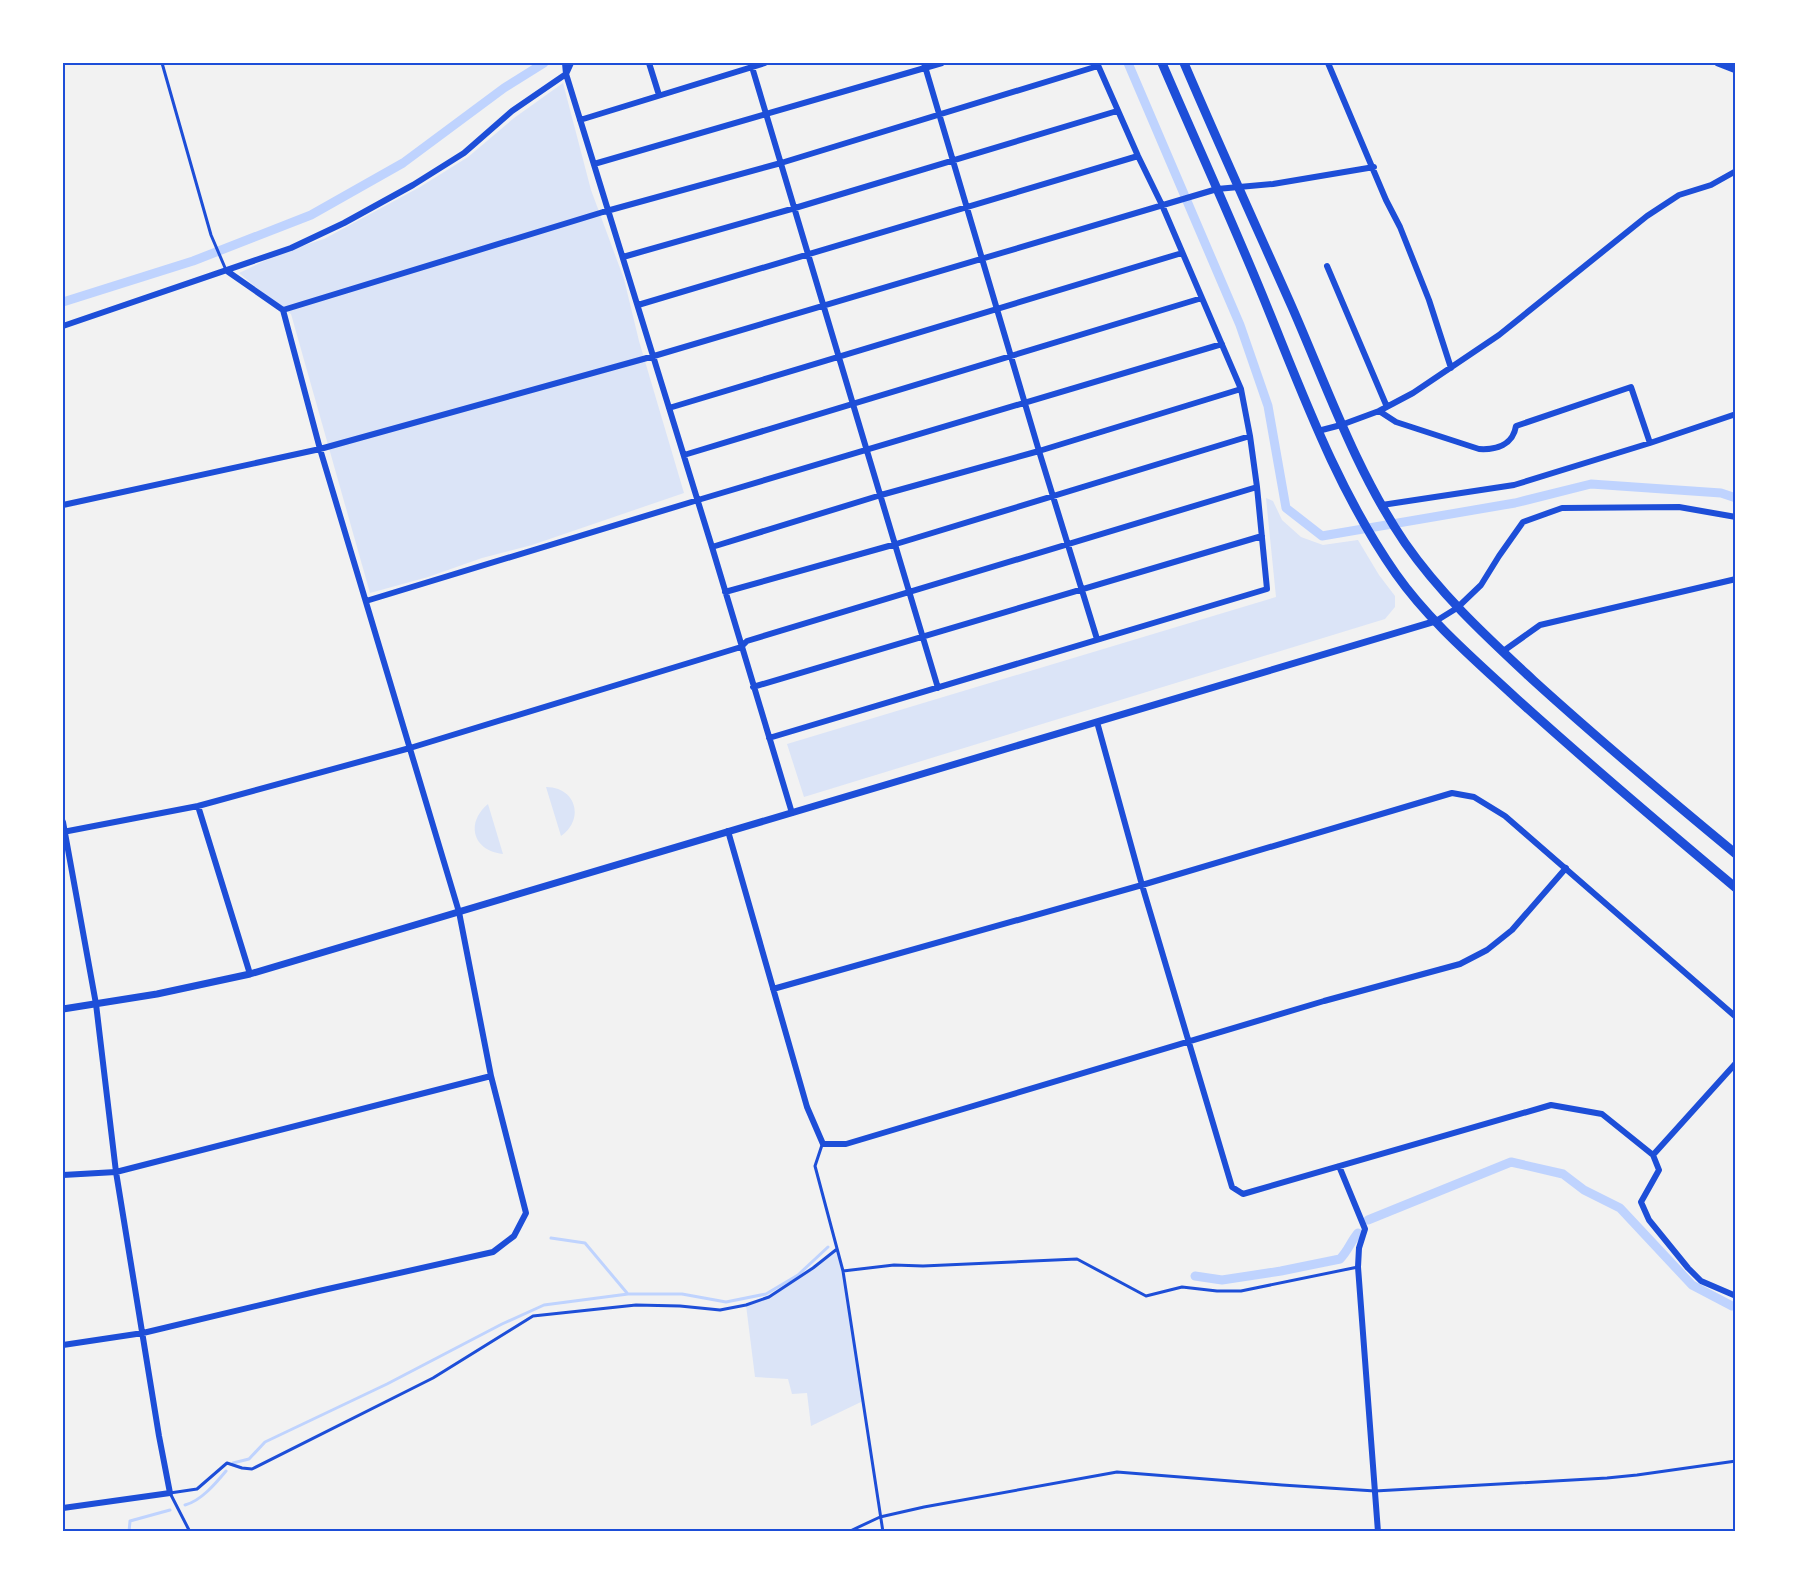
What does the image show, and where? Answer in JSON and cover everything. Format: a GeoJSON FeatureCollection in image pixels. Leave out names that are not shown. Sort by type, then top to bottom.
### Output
{"type":"FeatureCollection","features":[{"type":"Feature","properties":{"kind":"main road"},"geometry":{"type":"LineString","coordinates":[[1162,63],[1318,431],[1340,479],[1397,576],[1436,621],[1480,666],[1582,758],[1732,885],[1736,873]]}},
{"type":"Feature","properties":{"kind":"main road"},"geometry":{"type":"LineString","coordinates":[[1184,63],[1341,425],[1382,505],[1405,543],[1457,608],[1502,652],[1600,741],[1736,854]]}},
{"type":"Feature","properties":{"kind":"street"},"geometry":{"type":"LineString","coordinates":[[565,63],[566,74],[792,813]]}},
{"type":"Feature","properties":{"kind":"street"},"geometry":{"type":"LineString","coordinates":[[63,326],[291,248],[333,228],[413,185],[464,153],[512,111],[566,74],[571,63]]}},
{"type":"Feature","properties":{"kind":"street"},"geometry":{"type":"LineString","coordinates":[[649,63],[659,95]]}},
{"type":"Feature","properties":{"kind":"street"},"geometry":{"type":"LineString","coordinates":[[580,120],[765,63]]}},
{"type":"Feature","properties":{"kind":"street"},"geometry":{"type":"LineString","coordinates":[[594,164],[924,66],[942,63]]}},
{"type":"Feature","properties":{"kind":"street"},"geometry":{"type":"LineString","coordinates":[[1328,63],[1429,300],[1451,368]]}},
{"type":"Feature","properties":{"kind":"street"},"geometry":{"type":"LineString","coordinates":[[1718,63],[1736,70]]}},
{"type":"Feature","properties":{"kind":"street"},"geometry":{"type":"LineString","coordinates":[[284,310],[609,211],[939,115],[1098,65],[1162,205],[1241,389],[1257,486],[1267,589],[769,738]]}},
{"type":"Feature","properties":{"kind":"street"},"geometry":{"type":"LineString","coordinates":[[924,66],[1097,639]]}},
{"type":"Feature","properties":{"kind":"street"},"geometry":{"type":"LineString","coordinates":[[752,67],[939,688]]}},
{"type":"Feature","properties":{"kind":"street"},"geometry":{"type":"LineString","coordinates":[[623,257],[1118,111]]}},
{"type":"Feature","properties":{"kind":"street"},"geometry":{"type":"LineString","coordinates":[[638,305],[1138,156]]}},
{"type":"Feature","properties":{"kind":"street"},"geometry":{"type":"LineString","coordinates":[[63,505],[320,449],[654,357],[1217,189],[1273,184],[1374,167]]}},
{"type":"Feature","properties":{"kind":"street"},"geometry":{"type":"LineString","coordinates":[[1318,431],[1379,411],[1413,393],[1499,335],[1647,216],[1679,195],[1711,185],[1736,171]]}},
{"type":"Feature","properties":{"kind":"street"},"geometry":{"type":"LineString","coordinates":[[669,408],[1182,253]]}},
{"type":"Feature","properties":{"kind":"street"},"geometry":{"type":"LineString","coordinates":[[1327,266],[1387,407]]}},
{"type":"Feature","properties":{"kind":"street"},"geometry":{"type":"LineString","coordinates":[[63,1345],[143,1333],[493,1252],[514,1236],[526,1213],[491,1076],[459,912],[320,449],[284,310],[227,271]]}},
{"type":"Feature","properties":{"kind":"street"},"geometry":{"type":"LineString","coordinates":[[684,455],[1202,298]]}},
{"type":"Feature","properties":{"kind":"street"},"geometry":{"type":"LineString","coordinates":[[366,601],[1222,344]]}},
{"type":"Feature","properties":{"kind":"street"},"geometry":{"type":"LineString","coordinates":[[1379,411],[1396,422],[1479,449],[1492,450],[1506,444],[1514,435],[1516,426],[1631,387],[1650,443]]}},
{"type":"Feature","properties":{"kind":"street"},"geometry":{"type":"LineString","coordinates":[[712,547],[1241,389]]}},
{"type":"Feature","properties":{"kind":"street"},"geometry":{"type":"LineString","coordinates":[[1382,505],[1514,484],[1736,414]]}},
{"type":"Feature","properties":{"kind":"street"},"geometry":{"type":"LineString","coordinates":[[725,592],[896,544],[1250,436]]}},
{"type":"Feature","properties":{"kind":"street"},"geometry":{"type":"LineString","coordinates":[[64,832],[198,806],[410,748],[741,647],[747,640],[1257,486]]}},
{"type":"Feature","properties":{"kind":"street"},"geometry":{"type":"LineString","coordinates":[[63,1009],[157,994],[250,974],[1436,621],[1457,608],[1481,585],[1523,522],[1562,508],[1679,507],[1736,518]]}},
{"type":"Feature","properties":{"kind":"street"},"geometry":{"type":"LineString","coordinates":[[753,687],[1262,536]]}},
{"type":"Feature","properties":{"kind":"street"},"geometry":{"type":"LineString","coordinates":[[1502,652],[1540,625],[1736,579]]}},
{"type":"Feature","properties":{"kind":"street"},"geometry":{"type":"LineString","coordinates":[[1097,722],[1142,885],[1232,1187],[1243,1194],[1551,1106],[1602,1114],[1653,1155],[1659,1170],[1641,1202],[1645,1214],[1701,1281],[1736,1296]]}},
{"type":"Feature","properties":{"kind":"street"},"geometry":{"type":"LineString","coordinates":[[773,989],[1142,885],[1452,793],[1474,797],[1505,816],[1736,1017]]}},
{"type":"Feature","properties":{"kind":"street"},"geometry":{"type":"LineString","coordinates":[[198,806],[250,974]]}},
{"type":"Feature","properties":{"kind":"street"},"geometry":{"type":"LineString","coordinates":[[63,822],[96,1004],[116,1172],[170,1492],[63,1508]]}},
{"type":"Feature","properties":{"kind":"street"},"geometry":{"type":"LineString","coordinates":[[728,831],[807,1107],[823,1143],[846,1144],[1323,1001],[1460,964],[1487,950],[1512,930],[1566,868]]}},
{"type":"Feature","properties":{"kind":"street"},"geometry":{"type":"LineString","coordinates":[[1653,1155],[1736,1063]]}},
{"type":"Feature","properties":{"kind":"street"},"geometry":{"type":"LineString","coordinates":[[63,1175],[116,1172],[491,1076]]}},
{"type":"Feature","properties":{"kind":"street"},"geometry":{"type":"LineString","coordinates":[[1339,1166],[1365,1229],[1359,1248],[1358,1267],[1378,1532]]}},
{"type":"Feature","properties":{"kind":"lane"},"geometry":{"type":"LineString","coordinates":[[162,63],[211,236],[227,271]]}},
{"type":"Feature","properties":{"kind":"lane"},"geometry":{"type":"LineString","coordinates":[[823,1143],[815,1166],[843,1271],[882,1532]]}},
{"type":"Feature","properties":{"kind":"lane"},"geometry":{"type":"LineString","coordinates":[[190,1532],[170,1492],[197,1490],[226,1463],[252,1469],[433,1378],[533,1316],[636,1305],[720,1310],[746,1305],[769,1297],[837,1249]]}},
{"type":"Feature","properties":{"kind":"lane"},"geometry":{"type":"LineString","coordinates":[[843,1271],[894,1265],[923,1266],[1077,1259],[1146,1296],[1182,1287],[1241,1291],[1358,1267]]}},
{"type":"Feature","properties":{"kind":"lane"},"geometry":{"type":"LineString","coordinates":[[848,1532],[880,1517],[1117,1472],[1375,1491],[1607,1478],[1736,1461]]}},
{"type":"Feature","properties":{"kind":"shaded area"},"geometry":{"type":"Polygon","coordinates":[[[563,83],[591,190],[624,279],[639,341],[684,493],[532,545],[370,593],[291,314],[283,310],[239,273],[283,252],[324,239],[420,187],[468,157],[514,118],[563,83]]]}},
{"type":"Feature","properties":{"kind":"shaded area"},"geometry":{"type":"Polygon","coordinates":[[[1266,498],[1273,501],[1282,520],[1301,537],[1323,545],[1358,540],[1395,596],[1395,607],[1385,619],[804,797],[787,744],[1276,597],[1266,498]]]}},
{"type":"Feature","properties":{"kind":"shaded area"},"geometry":{"type":"Polygon","coordinates":[[[546,787],[564,792],[574,805],[573,821],[561,836],[546,787]]]}},
{"type":"Feature","properties":{"kind":"shaded area"},"geometry":{"type":"Polygon","coordinates":[[[488,804],[503,854],[485,848],[476,835],[476,819],[488,804]]]}},
{"type":"Feature","properties":{"kind":"shaded area"},"geometry":{"type":"Polygon","coordinates":[[[837,1249],[843,1271],[863,1401],[811,1426],[807,1393],[792,1394],[788,1379],[755,1377],[746,1305],[769,1297],[837,1249]]]}},
{"type":"Feature","properties":{"kind":"waterway"},"geometry":{"type":"LineString","coordinates":[[63,302],[193,261],[311,215],[403,163],[504,88],[544,63]]}},
{"type":"Feature","properties":{"kind":"waterway"},"geometry":{"type":"LineString","coordinates":[[1128,63],[1240,325],[1268,406],[1286,508],[1322,536],[1515,503],[1591,484],[1721,493],[1736,498]]}},
{"type":"Feature","properties":{"kind":"waterway"},"geometry":{"type":"LineString","coordinates":[[1368,1220],[1511,1162],[1563,1174],[1584,1190],[1620,1208],[1692,1285],[1732,1306]]}},
{"type":"Feature","properties":{"kind":"waterway"},"geometry":{"type":"LineString","coordinates":[[1195,1276],[1222,1280],[1340,1259],[1358,1233]]}},
{"type":"Feature","properties":{"kind":"waterway"},"geometry":{"type":"LineString","coordinates":[[551,1238],[585,1243],[627,1293]]}},
{"type":"Feature","properties":{"kind":"waterway"},"geometry":{"type":"LineString","coordinates":[[233,1463],[249,1459],[265,1442],[544,1305],[628,1294],[682,1294],[726,1302],[766,1294],[798,1275],[828,1247]]}},
{"type":"Feature","properties":{"kind":"waterway"},"geometry":{"type":"LineString","coordinates":[[185,1505],[202,1496],[226,1471]]}},
{"type":"Feature","properties":{"kind":"waterway"},"geometry":{"type":"LineString","coordinates":[[129,1532],[130,1521],[170,1510]]}}]}
